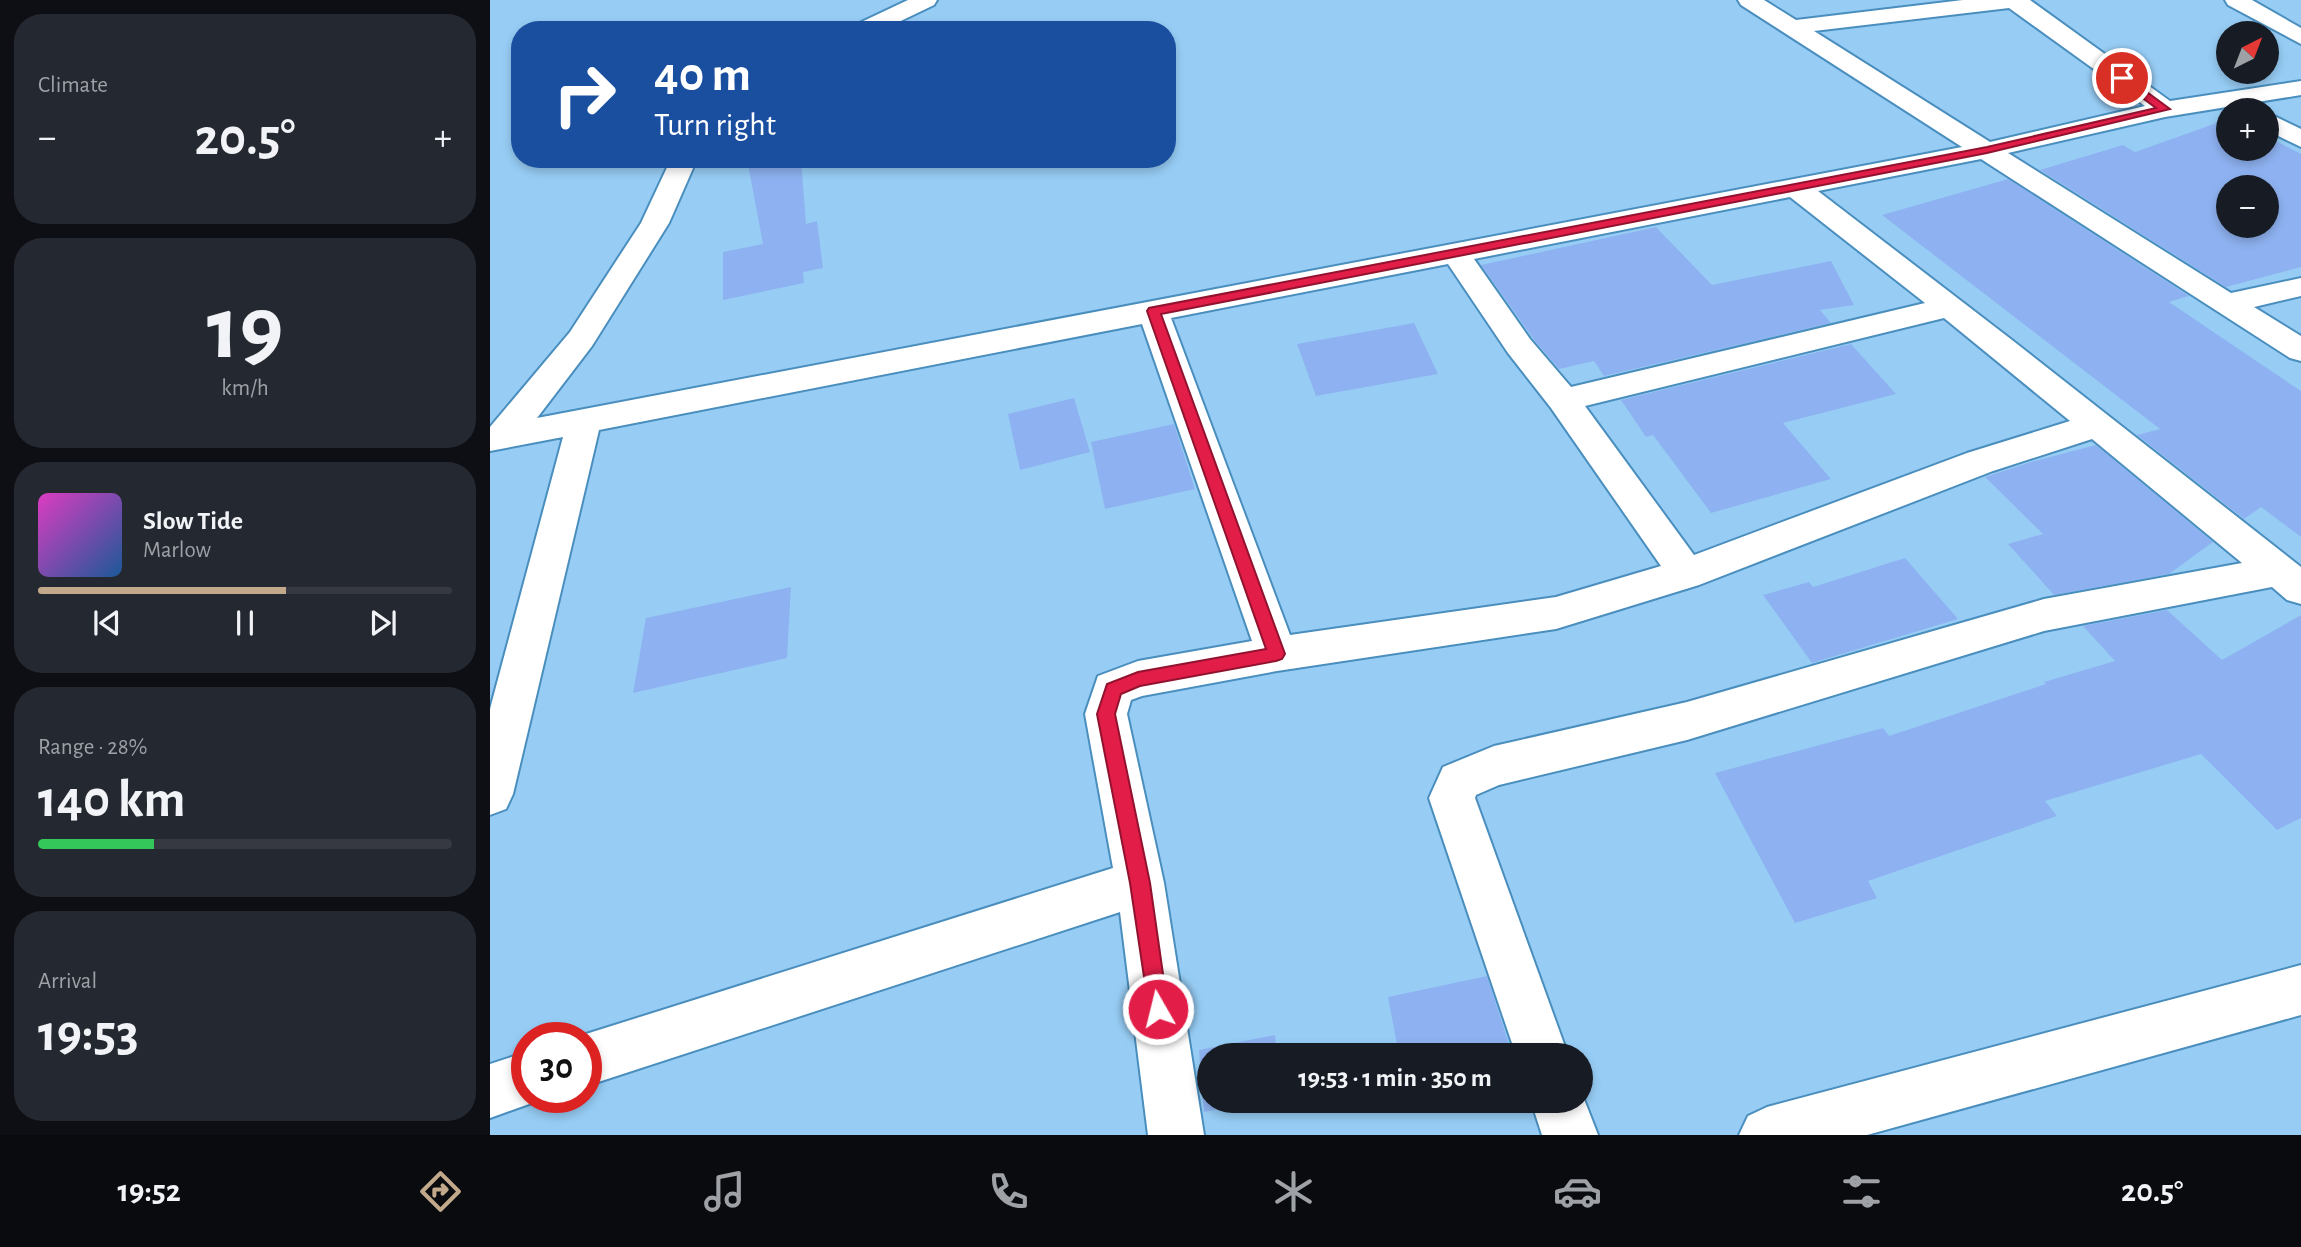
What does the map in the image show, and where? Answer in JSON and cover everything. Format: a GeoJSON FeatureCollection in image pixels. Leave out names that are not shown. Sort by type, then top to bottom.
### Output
{"type":"FeatureCollection","features":[{"type":"Feature","properties":{"kind":"street"},"geometry":{"type":"LineString","coordinates":[[882,21],[926,0]]}},
{"type":"Feature","properties":{"kind":"street"},"geometry":{"type":"LineString","coordinates":[[1749,0],[2301,351]]}},
{"type":"Feature","properties":{"kind":"street"},"geometry":{"type":"LineString","coordinates":[[2013,0],[2165,109]]}},
{"type":"Feature","properties":{"kind":"street"},"geometry":{"type":"LineString","coordinates":[[1792,27],[2019,0]]}},
{"type":"Feature","properties":{"kind":"street"},"geometry":{"type":"LineString","coordinates":[[2236,0],[2301,37]]}},
{"type":"Feature","properties":{"kind":"street"},"geometry":{"type":"LineString","coordinates":[[2265,98],[2301,88]]}},
{"type":"Feature","properties":{"kind":"street"},"geometry":{"type":"LineString","coordinates":[[497,438],[1987,150],[2165,109],[2216,106]]}},
{"type":"Feature","properties":{"kind":"street"},"geometry":{"type":"LineString","coordinates":[[2279,127],[2301,139]]}},
{"type":"Feature","properties":{"kind":"street"},"geometry":{"type":"LineString","coordinates":[[497,438],[580,339],[655,223],[680,168]]}},
{"type":"Feature","properties":{"kind":"street"},"geometry":{"type":"LineString","coordinates":[[1795,187],[2289,580]]}},
{"type":"Feature","properties":{"kind":"street"},"geometry":{"type":"LineString","coordinates":[[1455,253],[1520,346],[1563,400],[1685,574]]}},
{"type":"Feature","properties":{"kind":"street"},"geometry":{"type":"LineString","coordinates":[[2227,303],[2301,287]]}},
{"type":"Feature","properties":{"kind":"street"},"geometry":{"type":"LineString","coordinates":[[1563,400],[1949,307]]}},
{"type":"Feature","properties":{"kind":"street"},"geometry":{"type":"LineString","coordinates":[[1153,311],[1276,654]]}},
{"type":"Feature","properties":{"kind":"street"},"geometry":{"type":"LineString","coordinates":[[490,794],[584,421]]}},
{"type":"Feature","properties":{"kind":"street"},"geometry":{"type":"LineString","coordinates":[[1176,1135],[1140,883],[1106,714],[1113,690],[1138,679],[1276,654],[1556,613],[1685,574],[1980,462],[2096,425]]}},
{"type":"Feature","properties":{"kind":"street"},"geometry":{"type":"LineString","coordinates":[[1538,1043],[1452,798],[1459,781],[1494,766],[1687,721],[2044,615],[2289,580]]}},
{"type":"Feature","properties":{"kind":"street"},"geometry":{"type":"LineString","coordinates":[[602,1055],[1140,883]]}},
{"type":"Feature","properties":{"kind":"street"},"geometry":{"type":"LineString","coordinates":[[1767,1135],[2301,990]]}},
{"type":"Feature","properties":{"kind":"street"},"geometry":{"type":"LineString","coordinates":[[490,1091],[511,1084]]}},
{"type":"Feature","properties":{"kind":"street"},"geometry":{"type":"LineString","coordinates":[[1562,1113],[1570,1135]]}},
{"type":"Feature","properties":{"kind":"building"},"geometry":{"type":"Polygon","coordinates":[[[2216,123],[2216,161],[2279,161],[2279,143],[2301,154],[2301,267],[2226,287],[2040,170],[2123,145],[2135,152],[2216,123]]]}},
{"type":"Feature","properties":{"kind":"building"},"geometry":{"type":"Polygon","coordinates":[[[749,168],[802,168],[806,224],[817,221],[823,268],[803,272],[804,283],[723,300],[723,252],[763,244],[749,168]]]}},
{"type":"Feature","properties":{"kind":"building"},"geometry":{"type":"Polygon","coordinates":[[[2008,179],[2189,296],[2169,302],[2301,391],[2301,537],[2261,507],[2244,519],[2137,435],[2160,429],[1882,215],[2008,179]]]}},
{"type":"Feature","properties":{"kind":"building"},"geometry":{"type":"Polygon","coordinates":[[[1656,227],[1712,285],[1831,261],[1854,305],[1820,310],[1831,323],[1604,376],[1594,361],[1559,369],[1535,341],[1481,265],[1656,227]]]}},
{"type":"Feature","properties":{"kind":"building"},"geometry":{"type":"Polygon","coordinates":[[[1414,323],[1438,374],[1316,396],[1297,344],[1414,323]]]}},
{"type":"Feature","properties":{"kind":"building"},"geometry":{"type":"Polygon","coordinates":[[[1851,344],[1896,394],[1783,423],[1831,479],[1711,513],[1653,435],[1646,437],[1621,400],[1851,344]]]}},
{"type":"Feature","properties":{"kind":"building"},"geometry":{"type":"Polygon","coordinates":[[[1074,398],[1090,452],[1020,470],[1008,414],[1074,398]]]}},
{"type":"Feature","properties":{"kind":"building"},"geometry":{"type":"Polygon","coordinates":[[[1174,424],[1195,489],[1105,509],[1091,442],[1174,424]]]}},
{"type":"Feature","properties":{"kind":"building"},"geometry":{"type":"Polygon","coordinates":[[[2096,445],[2213,542],[2169,574],[2054,595],[2008,544],[2043,534],[1985,477],[2096,445]]]}},
{"type":"Feature","properties":{"kind":"building"},"geometry":{"type":"Polygon","coordinates":[[[1905,558],[1958,619],[1812,663],[1763,595],[1809,582],[1813,587],[1905,558]]]}},
{"type":"Feature","properties":{"kind":"building"},"geometry":{"type":"Polygon","coordinates":[[[791,587],[787,658],[633,693],[646,618],[791,587]]]}},
{"type":"Feature","properties":{"kind":"building"},"geometry":{"type":"Polygon","coordinates":[[[2167,610],[2222,660],[2301,615],[2301,818],[2277,830],[2201,754],[2045,801],[2057,816],[1868,881],[1877,898],[1795,923],[1715,773],[1883,728],[1889,736],[2046,684],[2044,682],[2115,661],[2083,626],[2167,610]]]}},
{"type":"Feature","properties":{"kind":"building"},"geometry":{"type":"Polygon","coordinates":[[[1487,976],[1509,1043],[1397,1043],[1388,997],[1487,976]]]}},
{"type":"Feature","properties":{"kind":"building"},"geometry":{"type":"Polygon","coordinates":[[[1275,1035],[1276,1043],[1234,1043],[1275,1035]]]}},
{"type":"Feature","properties":{"kind":"route"},"geometry":{"type":"LineString","coordinates":[[1158,1009],[1140,883],[1106,714],[1113,690],[1138,679],[1276,654],[1153,311],[1987,150],[2165,109],[2122,78]]}}]}
